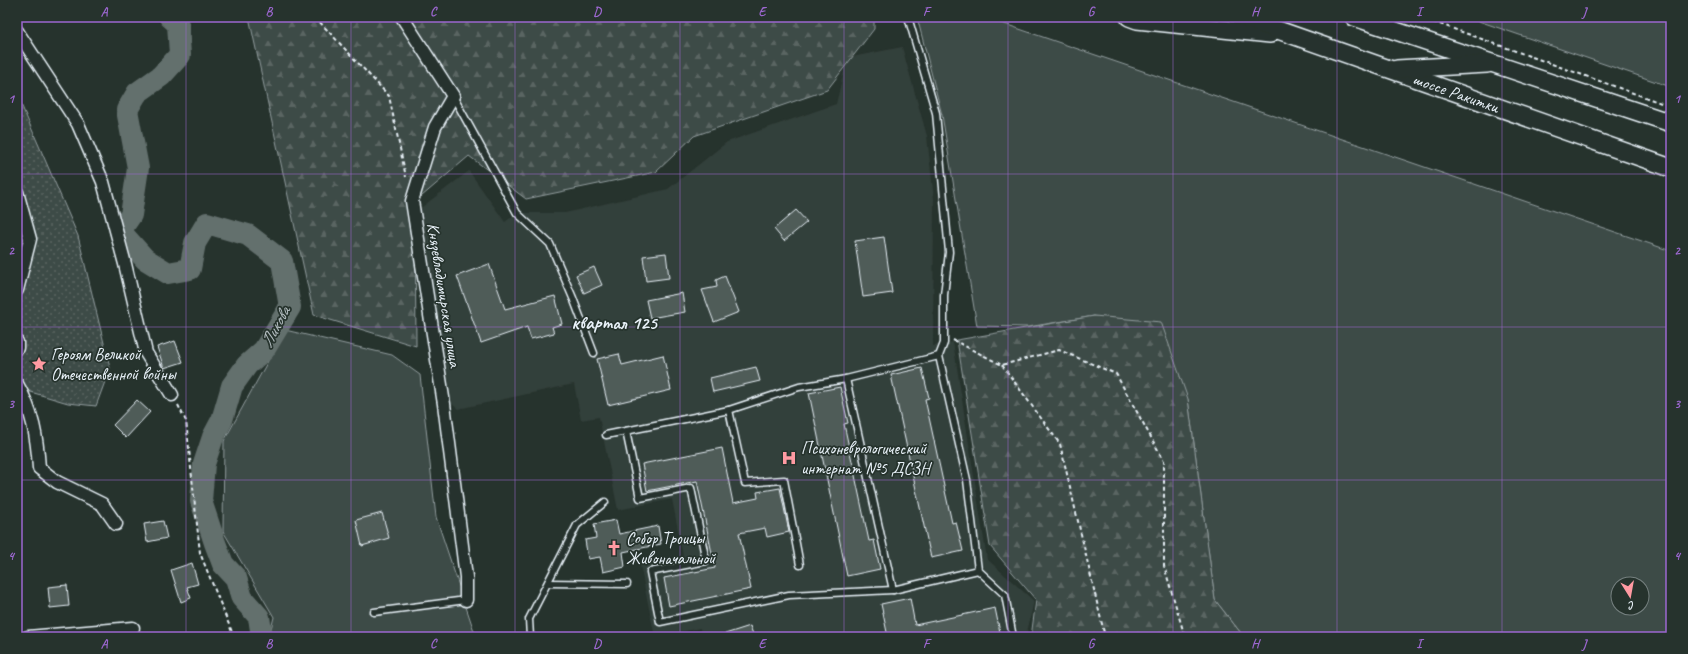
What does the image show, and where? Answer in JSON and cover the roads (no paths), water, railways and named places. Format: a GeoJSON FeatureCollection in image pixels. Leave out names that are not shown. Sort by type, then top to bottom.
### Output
{"type":"FeatureCollection","features":[{"type":"Feature","properties":{"kind":"street"},"geometry":{"type":"LineString","coordinates":[[402,17],[453,96]]}},
{"type":"Feature","properties":{"kind":"street"},"geometry":{"type":"LineString","coordinates":[[1129,17],[1137,20],[1299,38]]}},
{"type":"Feature","properties":{"kind":"street","name":"шоссе Ракитки"},"geometry":{"type":"LineString","coordinates":[[1241,17],[1671,168]]}},
{"type":"Feature","properties":{"kind":"street"},"geometry":{"type":"LineString","coordinates":[[1354,17],[1671,123]]}},
{"type":"Feature","properties":{"kind":"street"},"geometry":{"type":"LineString","coordinates":[[17,30],[78,124],[105,190],[125,264],[146,353],[172,395]]}},
{"type":"Feature","properties":{"kind":"street"},"geometry":{"type":"LineString","coordinates":[[1389,69],[1497,64]]}},
{"type":"Feature","properties":{"kind":"street","name":"Князевладимирская улица"},"geometry":{"type":"LineString","coordinates":[[453,96],[435,127],[412,201],[444,404],[466,577],[466,600]]}},
{"type":"Feature","properties":{"kind":"street"},"geometry":{"type":"LineString","coordinates":[[17,192],[30,239],[17,290]]}},
{"type":"Feature","properties":{"kind":"street"},"geometry":{"type":"LineString","coordinates":[[17,342],[17,348]]}},
{"type":"Feature","properties":{"kind":"street"},"geometry":{"type":"LineString","coordinates":[[17,384],[27,402],[36,434],[39,468],[57,482],[102,504],[116,524]]}},
{"type":"Feature","properties":{"kind":"street"},"geometry":{"type":"LineString","coordinates":[[28,637],[81,635],[133,628]]}},
{"type":"Feature","properties":{"kind":"lane"},"geometry":{"type":"LineString","coordinates":[[908,17],[936,113],[949,252],[944,295],[944,343],[939,356],[967,480],[978,570],[1005,595],[1013,637]]}},
{"type":"Feature","properties":{"kind":"lane"},"geometry":{"type":"LineString","coordinates":[[453,96],[518,213],[550,244],[594,353]]}},
{"type":"Feature","properties":{"kind":"lane"},"geometry":{"type":"LineString","coordinates":[[606,435],[729,410],[799,387],[846,379],[939,356]]}},
{"type":"Feature","properties":{"kind":"lane"},"geometry":{"type":"LineString","coordinates":[[846,379],[893,590]]}},
{"type":"Feature","properties":{"kind":"lane"},"geometry":{"type":"LineString","coordinates":[[729,410],[745,483],[784,480],[800,565]]}},
{"type":"Feature","properties":{"kind":"lane"},"geometry":{"type":"LineString","coordinates":[[626,431],[640,498],[691,488],[706,561],[650,572],[660,622],[788,595],[893,590],[978,570]]}},
{"type":"Feature","properties":{"kind":"lane"},"geometry":{"type":"LineString","coordinates":[[530,637],[529,619],[577,525],[605,502]]}},
{"type":"Feature","properties":{"kind":"lane"},"geometry":{"type":"LineString","coordinates":[[548,583],[627,584]]}},
{"type":"Feature","properties":{"kind":"lane"},"geometry":{"type":"LineString","coordinates":[[374,612],[466,600]]}},
{"type":"Feature","properties":{"kind":"waterway","name":"Ликова"},"geometry":{"type":"LineString","coordinates":[[170,17],[178,24],[180,55],[161,76],[137,93],[127,110],[138,168],[131,215],[120,231],[145,259],[168,273],[190,269],[195,243],[207,223],[248,235],[282,261],[290,307],[264,350],[247,365],[232,386],[222,420],[213,437],[204,464],[201,501],[223,564],[236,578],[242,598],[259,617],[262,637]]}},
{"type":"Feature","properties":{"kind":"place","name":"Героям Великой Отечественной войны"},"geometry":{"type":"Point","coordinates":[39,364]}},
{"type":"Feature","properties":{"kind":"place","name":"Психоневрологический интернат №5 ДСЗН"},"geometry":{"type":"Point","coordinates":[789,458]}},
{"type":"Feature","properties":{"kind":"place","name":"Собор Троицы Живоначальной"},"geometry":{"type":"Point","coordinates":[614,548]}},
{"type":"Feature","properties":{"kind":"district","name":"квартал 125"},"geometry":{"type":"Point","coordinates":[614,323]}}]}
